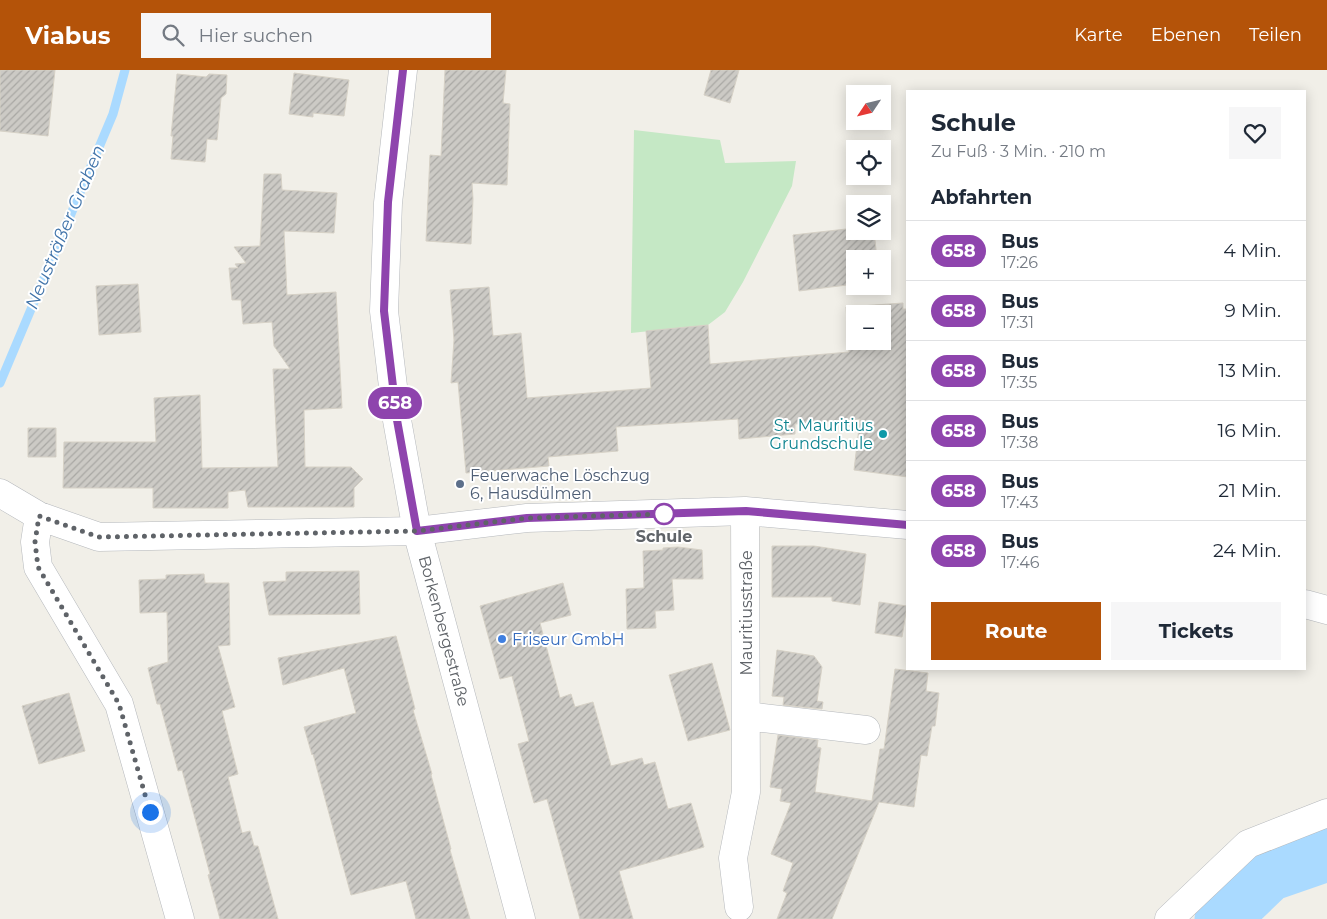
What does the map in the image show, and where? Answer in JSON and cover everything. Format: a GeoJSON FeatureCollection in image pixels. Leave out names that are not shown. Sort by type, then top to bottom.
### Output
{"type":"FeatureCollection","features":[{"type":"Feature","properties":{"kind":"street","name":"Borkenbergestraße"},"geometry":{"type":"LineString","coordinates":[[403,70],[388,202],[384,311],[397,420],[417,531],[521,919]]}},
{"type":"Feature","properties":{"kind":"street"},"geometry":{"type":"LineString","coordinates":[[0,493],[39,516],[99,537],[417,531],[527,518],[746,511],[906,525]]}},
{"type":"Feature","properties":{"kind":"street","name":"Mauritiusstraße"},"geometry":{"type":"LineString","coordinates":[[739,907],[733,858],[746,792],[746,511]]}},
{"type":"Feature","properties":{"kind":"street"},"geometry":{"type":"LineString","coordinates":[[39,516],[35,542],[38,567],[119,704],[180,919]]}},
{"type":"Feature","properties":{"kind":"street"},"geometry":{"type":"LineString","coordinates":[[1306,604],[1327,610]]}},
{"type":"Feature","properties":{"kind":"street"},"geometry":{"type":"LineString","coordinates":[[746,716],[866,730]]}},
{"type":"Feature","properties":{"kind":"street"},"geometry":{"type":"LineString","coordinates":[[1170,919],[1248,844],[1327,813]]}},
{"type":"Feature","properties":{"kind":"green space"},"geometry":{"type":"Polygon","coordinates":[[[634,130],[720,140],[725,163],[796,161],[792,186],[743,282],[725,312],[708,325],[631,333],[634,130]]]}},
{"type":"Feature","properties":{"kind":"building"},"geometry":{"type":"Polygon","coordinates":[[[0,70],[55,70],[48,136],[0,131],[0,70]]]}},
{"type":"Feature","properties":{"kind":"building"},"geometry":{"type":"Polygon","coordinates":[[[445,70],[506,70],[503,103],[510,104],[507,185],[472,183],[471,244],[426,241],[430,155],[441,156],[445,70]]]}},
{"type":"Feature","properties":{"kind":"building"},"geometry":{"type":"Polygon","coordinates":[[[711,70],[739,70],[730,103],[704,95],[711,70]]]}},
{"type":"Feature","properties":{"kind":"building"},"geometry":{"type":"Polygon","coordinates":[[[294,73],[349,80],[344,116],[313,113],[313,117],[289,114],[294,73]]]}},
{"type":"Feature","properties":{"kind":"building"},"geometry":{"type":"Polygon","coordinates":[[[177,74],[206,77],[209,74],[227,75],[226,94],[221,98],[217,140],[207,139],[205,162],[171,159],[173,136],[171,136],[177,74]]]}},
{"type":"Feature","properties":{"kind":"building"},"geometry":{"type":"Polygon","coordinates":[[[264,174],[281,174],[282,190],[337,193],[334,233],[284,231],[287,295],[336,292],[342,408],[304,410],[305,467],[351,467],[363,479],[354,488],[354,507],[248,507],[245,490],[228,492],[228,508],[153,508],[153,488],[63,488],[64,442],[156,442],[154,398],[200,395],[202,468],[278,467],[273,369],[290,369],[274,346],[272,322],[243,324],[241,300],[232,300],[229,268],[238,268],[235,264],[246,263],[234,247],[260,246],[264,174]]]}},
{"type":"Feature","properties":{"kind":"building"},"geometry":{"type":"Polygon","coordinates":[[[846,229],[846,240],[875,240],[876,250],[846,250],[846,285],[799,291],[793,235],[846,229]]]}},
{"type":"Feature","properties":{"kind":"building"},"geometry":{"type":"Polygon","coordinates":[[[138,284],[141,332],[99,335],[96,286],[138,284]]]}},
{"type":"Feature","properties":{"kind":"building"},"geometry":{"type":"Polygon","coordinates":[[[489,287],[493,336],[521,333],[527,398],[651,388],[646,331],[708,325],[710,364],[849,352],[849,350],[891,350],[891,305],[874,305],[903,303],[903,309],[906,309],[906,477],[854,470],[860,419],[795,424],[795,434],[739,439],[738,419],[616,427],[618,451],[548,457],[549,466],[466,473],[458,382],[451,383],[454,340],[450,290],[489,287]]]}},
{"type":"Feature","properties":{"kind":"building"},"geometry":{"type":"Polygon","coordinates":[[[28,428],[56,428],[56,457],[28,457],[28,428]]]}},
{"type":"Feature","properties":{"kind":"building"},"geometry":{"type":"Polygon","coordinates":[[[772,546],[814,546],[866,554],[860,605],[832,601],[832,597],[772,597],[772,546]]]}},
{"type":"Feature","properties":{"kind":"building"},"geometry":{"type":"Polygon","coordinates":[[[678,547],[702,550],[703,579],[672,579],[674,610],[655,611],[656,628],[627,629],[626,589],[644,588],[643,551],[678,547]]]}},
{"type":"Feature","properties":{"kind":"building"},"geometry":{"type":"Polygon","coordinates":[[[359,571],[360,614],[269,615],[263,582],[286,581],[286,572],[359,571]]]}},
{"type":"Feature","properties":{"kind":"building"},"geometry":{"type":"Polygon","coordinates":[[[204,574],[205,583],[229,583],[230,645],[218,646],[235,707],[222,711],[238,774],[228,777],[242,833],[250,831],[254,846],[258,846],[278,919],[220,919],[182,770],[178,771],[148,668],[168,662],[167,612],[140,613],[139,580],[166,579],[166,575],[204,574]]]}},
{"type":"Feature","properties":{"kind":"building"},"geometry":{"type":"Polygon","coordinates":[[[563,583],[571,615],[540,623],[560,698],[571,694],[575,707],[593,702],[611,766],[642,758],[644,765],[655,762],[668,809],[691,803],[704,847],[619,871],[633,919],[580,919],[547,799],[534,803],[518,744],[529,741],[512,676],[500,679],[480,606],[563,583]]]}},
{"type":"Feature","properties":{"kind":"building"},"geometry":{"type":"Polygon","coordinates":[[[879,602],[906,606],[902,637],[875,633],[879,602]]]}},
{"type":"Feature","properties":{"kind":"building"},"geometry":{"type":"Polygon","coordinates":[[[396,636],[415,709],[413,710],[470,919],[416,919],[406,881],[351,895],[304,727],[356,713],[344,668],[283,685],[278,658],[396,636]]]}},
{"type":"Feature","properties":{"kind":"building"},"geometry":{"type":"Polygon","coordinates":[[[777,650],[814,656],[822,667],[817,701],[823,702],[822,709],[783,705],[784,697],[772,696],[777,650]]]}},
{"type":"Feature","properties":{"kind":"building"},"geometry":{"type":"Polygon","coordinates":[[[712,663],[730,730],[688,741],[669,675],[712,663]]]}},
{"type":"Feature","properties":{"kind":"building"},"geometry":{"type":"Polygon","coordinates":[[[895,669],[928,673],[926,691],[939,693],[935,726],[932,726],[927,756],[921,755],[914,807],[879,802],[832,919],[777,919],[787,893],[783,891],[793,863],[771,854],[791,803],[780,801],[782,789],[770,787],[778,735],[818,740],[817,747],[821,748],[815,792],[872,801],[880,749],[884,749],[895,669]]]}},
{"type":"Feature","properties":{"kind":"building"},"geometry":{"type":"Polygon","coordinates":[[[69,693],[85,751],[39,764],[22,706],[69,693]]]}},
{"type":"Feature","properties":{"kind":"waterway","name":"Neusträßer Graben"},"geometry":{"type":"LineString","coordinates":[[0,383],[113,114],[125,70]]}},
{"type":"Feature","properties":{"kind":"waterway"},"geometry":{"type":"LineString","coordinates":[[1222,919],[1269,874],[1327,854]]}},
{"type":"Feature","properties":{"kind":"bus line","name":"658"},"geometry":{"type":"LineString","coordinates":[[403,70],[388,202],[384,311],[397,420],[417,531],[527,518],[746,511],[906,525]]}},
{"type":"Feature","properties":{"kind":"place","name":"St. Mauritius Grundschule"},"geometry":{"type":"Point","coordinates":[883,434]}},
{"type":"Feature","properties":{"kind":"place","name":"Feuerwache Löschzug 6, Hausdülmen"},"geometry":{"type":"Point","coordinates":[460,484]}},
{"type":"Feature","properties":{"kind":"place","name":"Schule"},"geometry":{"type":"Point","coordinates":[664,514]}},
{"type":"Feature","properties":{"kind":"place","name":"Friseur GmbH"},"geometry":{"type":"Point","coordinates":[502,639]}},
{"type":"Feature","properties":{"kind":"route"},"geometry":{"type":"LineString","coordinates":[[150,812],[119,704],[38,567],[35,542],[39,516],[99,537],[417,531],[527,518],[664,514]]}}]}
